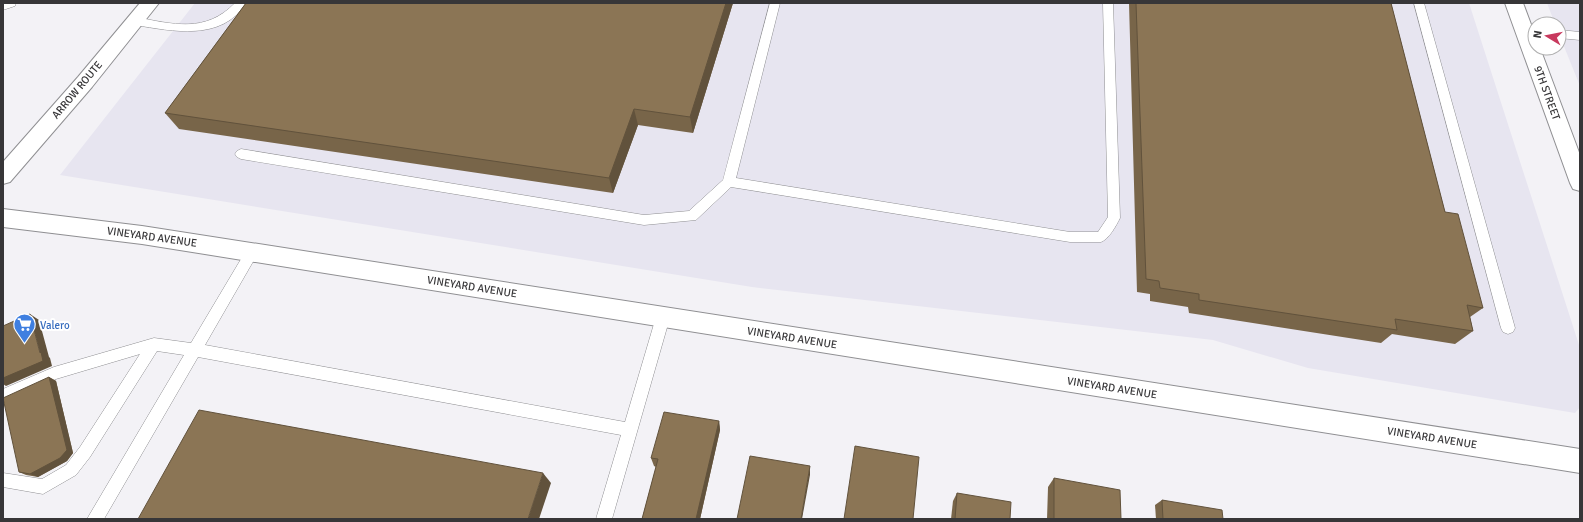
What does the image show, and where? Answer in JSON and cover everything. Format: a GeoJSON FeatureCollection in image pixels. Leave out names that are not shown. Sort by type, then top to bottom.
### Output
{"type":"FeatureCollection","features":[{"type":"Feature","properties":{"kind":"main road","name":"ARROW ROUTE"},"geometry":{"type":"LineString","coordinates":[[3,176],[85,82],[150,3]]}},
{"type":"Feature","properties":{"kind":"main road","name":"9TH STREET"},"geometry":{"type":"LineString","coordinates":[[1514,3],[1527,25]]}},
{"type":"Feature","properties":{"kind":"main road","name":"9TH STREET"},"geometry":{"type":"LineString","coordinates":[[1539,56],[1579,177]]}},
{"type":"Feature","properties":{"kind":"main road","name":"VINEYARD AVENUE"},"geometry":{"type":"LineString","coordinates":[[3,218],[142,235],[1580,461]]}},
{"type":"Feature","properties":{"kind":"lane"},"geometry":{"type":"LineString","coordinates":[[3,6],[11,3]]}},
{"type":"Feature","properties":{"kind":"lane"},"geometry":{"type":"LineString","coordinates":[[135,21],[172,27],[192,29],[202,28],[225,20],[241,3]]}},
{"type":"Feature","properties":{"kind":"lane"},"geometry":{"type":"LineString","coordinates":[[241,154],[644,220],[692,216],[729,182],[775,3]]}},
{"type":"Feature","properties":{"kind":"lane"},"geometry":{"type":"LineString","coordinates":[[729,182],[1070,236],[1100,237],[1114,218],[1108,3]]}},
{"type":"Feature","properties":{"kind":"lane"},"geometry":{"type":"LineString","coordinates":[[1419,3],[1508,328]]}},
{"type":"Feature","properties":{"kind":"lane"},"geometry":{"type":"LineString","coordinates":[[1567,35],[1580,36]]}},
{"type":"Feature","properties":{"kind":"lane"},"geometry":{"type":"LineString","coordinates":[[95,519],[252,253]]}},
{"type":"Feature","properties":{"kind":"lane"},"geometry":{"type":"LineString","coordinates":[[604,519],[663,317]]}},
{"type":"Feature","properties":{"kind":"lane"},"geometry":{"type":"LineString","coordinates":[[3,396],[54,373],[154,344],[196,350],[630,430]]}},
{"type":"Feature","properties":{"kind":"lane"},"geometry":{"type":"LineString","coordinates":[[3,480],[43,487],[71,470],[86,452],[154,344]]}},
{"type":"Feature","properties":{"kind":"shaded area"},"geometry":{"type":"Polygon","coordinates":[[[195,3],[1469,3],[1580,348],[1580,407],[1575,413],[1308,368],[1213,340],[752,287],[60,175],[195,3]]]}},
{"type":"Feature","properties":{"kind":"shaded area"},"geometry":{"type":"Polygon","coordinates":[[[1547,3],[1580,3],[1580,86],[1567,54],[1567,16],[1552,16],[1547,3]]]}},
{"type":"Feature","properties":{"kind":"building"},"geometry":{"type":"Polygon","coordinates":[[[246,3],[726,3],[690,117],[634,109],[609,178],[165,113],[246,3]]]}},
{"type":"Feature","properties":{"kind":"building"},"geometry":{"type":"Polygon","coordinates":[[[1136,3],[1391,3],[1445,212],[1458,214],[1483,308],[1467,305],[1473,331],[1395,319],[1397,330],[1199,300],[1199,294],[1160,288],[1159,281],[1146,279],[1136,3]]]}},
{"type":"Feature","properties":{"kind":"building","name":"Valero"},"geometry":{"type":"Polygon","coordinates":[[[30,314],[43,361],[3,378],[3,326],[30,314]]]}},
{"type":"Feature","properties":{"kind":"building"},"geometry":{"type":"Polygon","coordinates":[[[49,377],[67,450],[60,458],[30,474],[19,472],[3,398],[49,377]]]}},
{"type":"Feature","properties":{"kind":"building"},"geometry":{"type":"Polygon","coordinates":[[[199,410],[543,473],[528,519],[138,519],[199,410]]]}},
{"type":"Feature","properties":{"kind":"building"},"geometry":{"type":"Polygon","coordinates":[[[664,412],[719,421],[696,519],[642,519],[658,459],[651,458],[664,412]]]}},
{"type":"Feature","properties":{"kind":"building"},"geometry":{"type":"Polygon","coordinates":[[[855,446],[919,457],[913,519],[844,519],[855,446]]]}},
{"type":"Feature","properties":{"kind":"building"},"geometry":{"type":"Polygon","coordinates":[[[750,456],[810,466],[801,519],[737,519],[750,456]]]}},
{"type":"Feature","properties":{"kind":"building"},"geometry":{"type":"Polygon","coordinates":[[[1054,478],[1120,490],[1121,519],[1054,519],[1054,478]]]}},
{"type":"Feature","properties":{"kind":"building"},"geometry":{"type":"Polygon","coordinates":[[[957,493],[1011,502],[1010,519],[955,519],[957,493]]]}},
{"type":"Feature","properties":{"kind":"building"},"geometry":{"type":"Polygon","coordinates":[[[1162,500],[1222,510],[1223,519],[1163,519],[1162,500]]]}},
{"type":"Feature","properties":{"kind":"place","name":"Valero"},"geometry":{"type":"Point","coordinates":[24,344]}}]}
